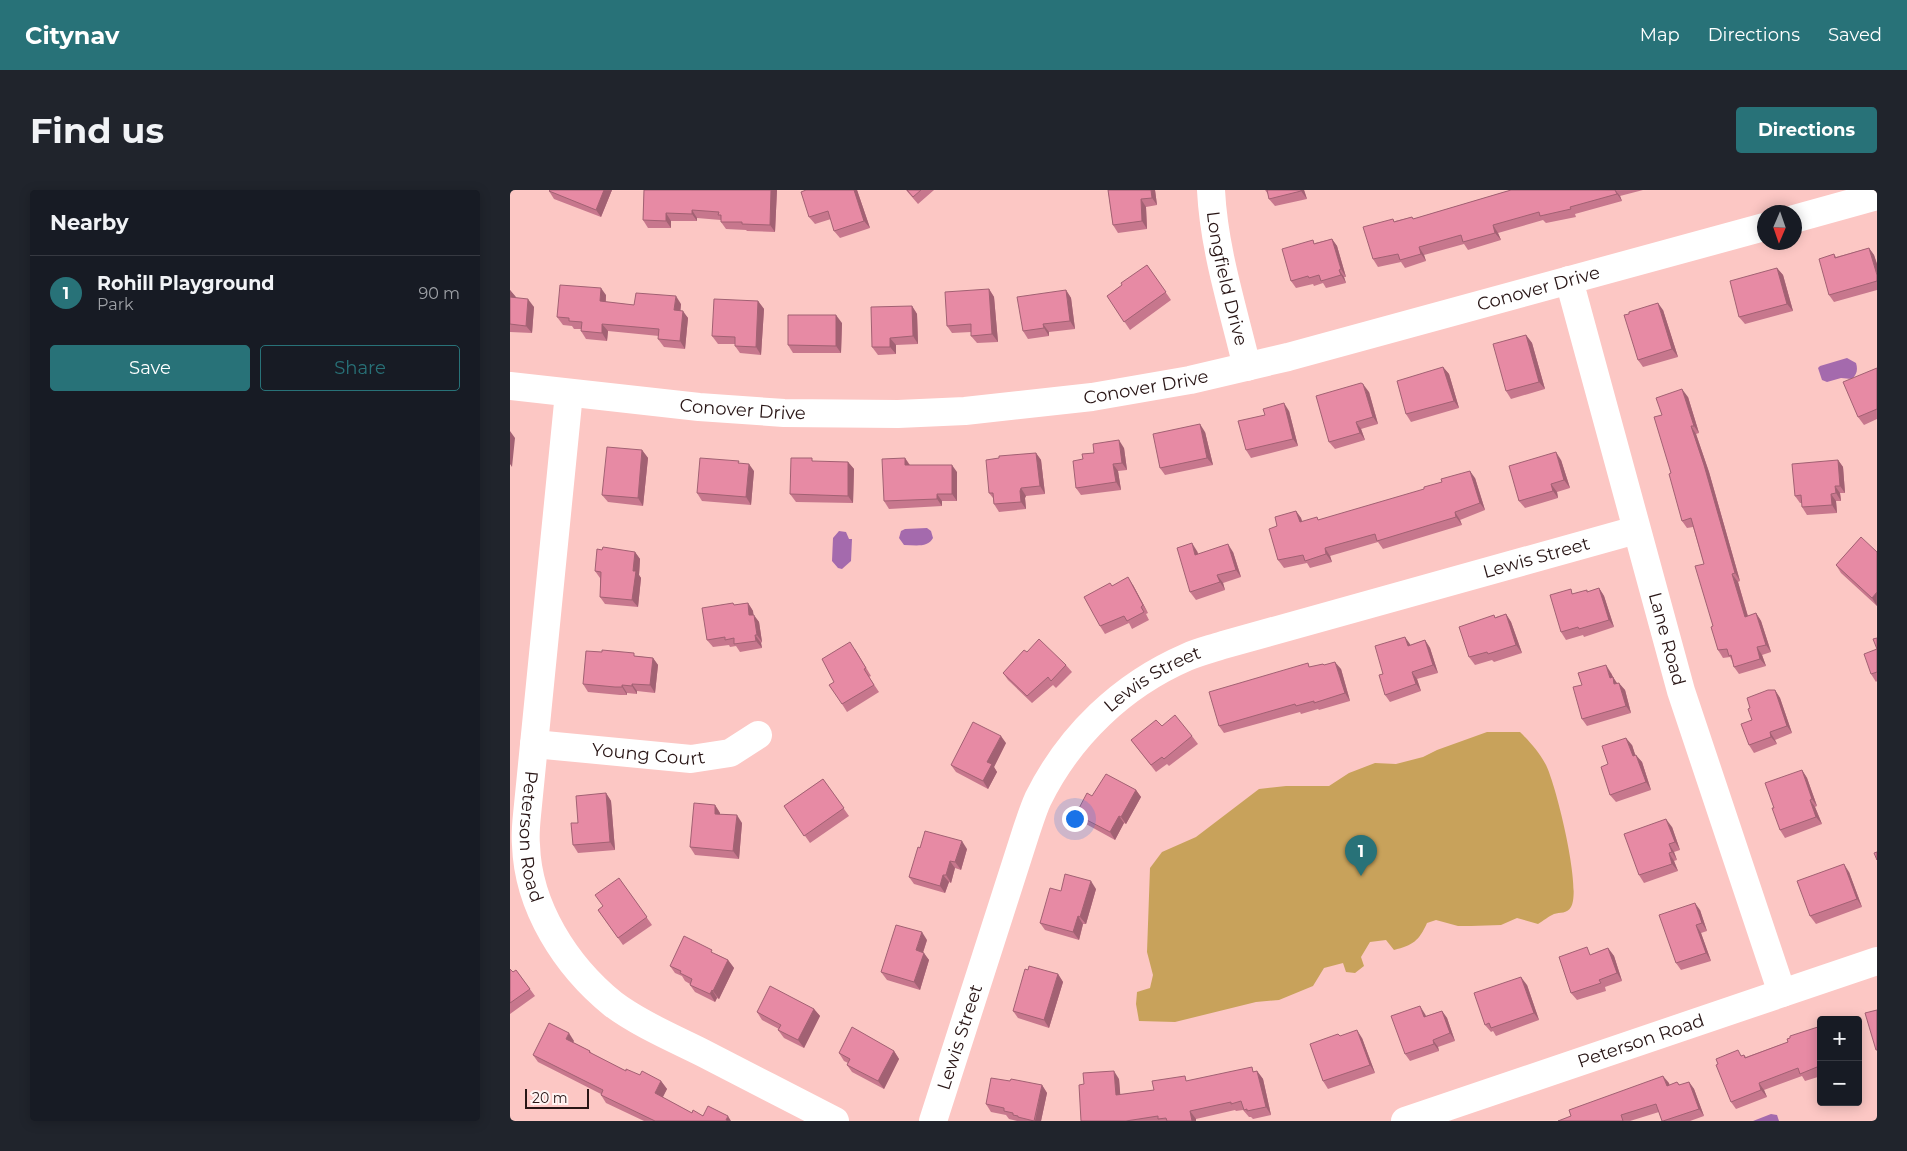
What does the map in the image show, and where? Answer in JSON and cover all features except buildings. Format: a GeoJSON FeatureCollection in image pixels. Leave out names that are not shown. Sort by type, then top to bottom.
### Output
{"type":"FeatureCollection","features":[{"type":"Feature","properties":{"kind":"street","name":"Longfield Drive"},"geometry":{"type":"LineString","coordinates":[[1211,190],[1221,262],[1247,367]]}},
{"type":"Feature","properties":{"kind":"street"},"geometry":{"type":"LineString","coordinates":[[1802,217],[1877,196]]}},
{"type":"Feature","properties":{"kind":"street","name":"Conover Drive"},"geometry":{"type":"LineString","coordinates":[[510,386],[700,407],[784,413],[966,411],[1092,397],[1190,380],[1247,367],[1757,229]]}},
{"type":"Feature","properties":{"kind":"street","name":"Lane Road"},"geometry":{"type":"LineString","coordinates":[[1568,280],[1680,691],[1782,993]]}},
{"type":"Feature","properties":{"kind":"street","name":"Peterson Road"},"geometry":{"type":"LineString","coordinates":[[569,393],[527,815],[526,846],[531,882],[545,919],[566,956],[588,981],[614,1005],[648,1025],[835,1121]]}},
{"type":"Feature","properties":{"kind":"street","name":"Lewis Street"},"geometry":{"type":"LineString","coordinates":[[933,1121],[1022,844],[1038,800],[1053,772],[1074,743],[1098,716],[1122,695],[1152,675],[1188,657],[1223,645],[1636,530]]}},
{"type":"Feature","properties":{"kind":"street","name":"Young Court"},"geometry":{"type":"LineString","coordinates":[[534,744],[691,759],[730,753],[758,735]]}},
{"type":"Feature","properties":{"kind":"street","name":"Peterson Road"},"geometry":{"type":"LineString","coordinates":[[1405,1121],[1877,961]]}},
{"type":"Feature","properties":{"kind":"shaded area"},"geometry":{"type":"Polygon","coordinates":[[[1847,358],[1857,365],[1857,372],[1852,379],[1841,378],[1827,382],[1822,380],[1818,368],[1820,366],[1847,358]]]}},
{"type":"Feature","properties":{"kind":"shaded area"},"geometry":{"type":"Polygon","coordinates":[[[927,528],[931,531],[933,538],[925,545],[904,545],[899,538],[901,531],[905,529],[927,528]]]}},
{"type":"Feature","properties":{"kind":"shaded area"},"geometry":{"type":"Polygon","coordinates":[[[839,531],[846,532],[849,539],[852,539],[851,561],[842,569],[838,568],[832,561],[833,538],[839,531]]]}},
{"type":"Feature","properties":{"kind":"shaded area"},"geometry":{"type":"Polygon","coordinates":[[[1487,732],[1520,732],[1541,756],[1546,765],[1556,793],[1571,859],[1573,897],[1569,909],[1565,912],[1556,913],[1538,924],[1517,918],[1501,925],[1471,926],[1458,926],[1436,920],[1427,923],[1415,941],[1401,948],[1394,950],[1386,940],[1370,942],[1361,957],[1364,966],[1355,973],[1346,972],[1343,963],[1324,968],[1313,986],[1279,1000],[1256,1002],[1175,1022],[1139,1021],[1136,1004],[1137,992],[1150,988],[1153,975],[1147,952],[1150,868],[1162,852],[1196,837],[1259,789],[1286,786],[1329,786],[1349,773],[1375,763],[1396,764],[1423,757],[1487,732]]]}},
{"type":"Feature","properties":{"kind":"shaded area"},"geometry":{"type":"Polygon","coordinates":[[[1771,1114],[1777,1115],[1779,1121],[1753,1121],[1771,1114]]]}},
{"type":"Feature","properties":{"kind":"place","name":"Rohill Playground"},"geometry":{"type":"Point","coordinates":[1361,876]}}]}
